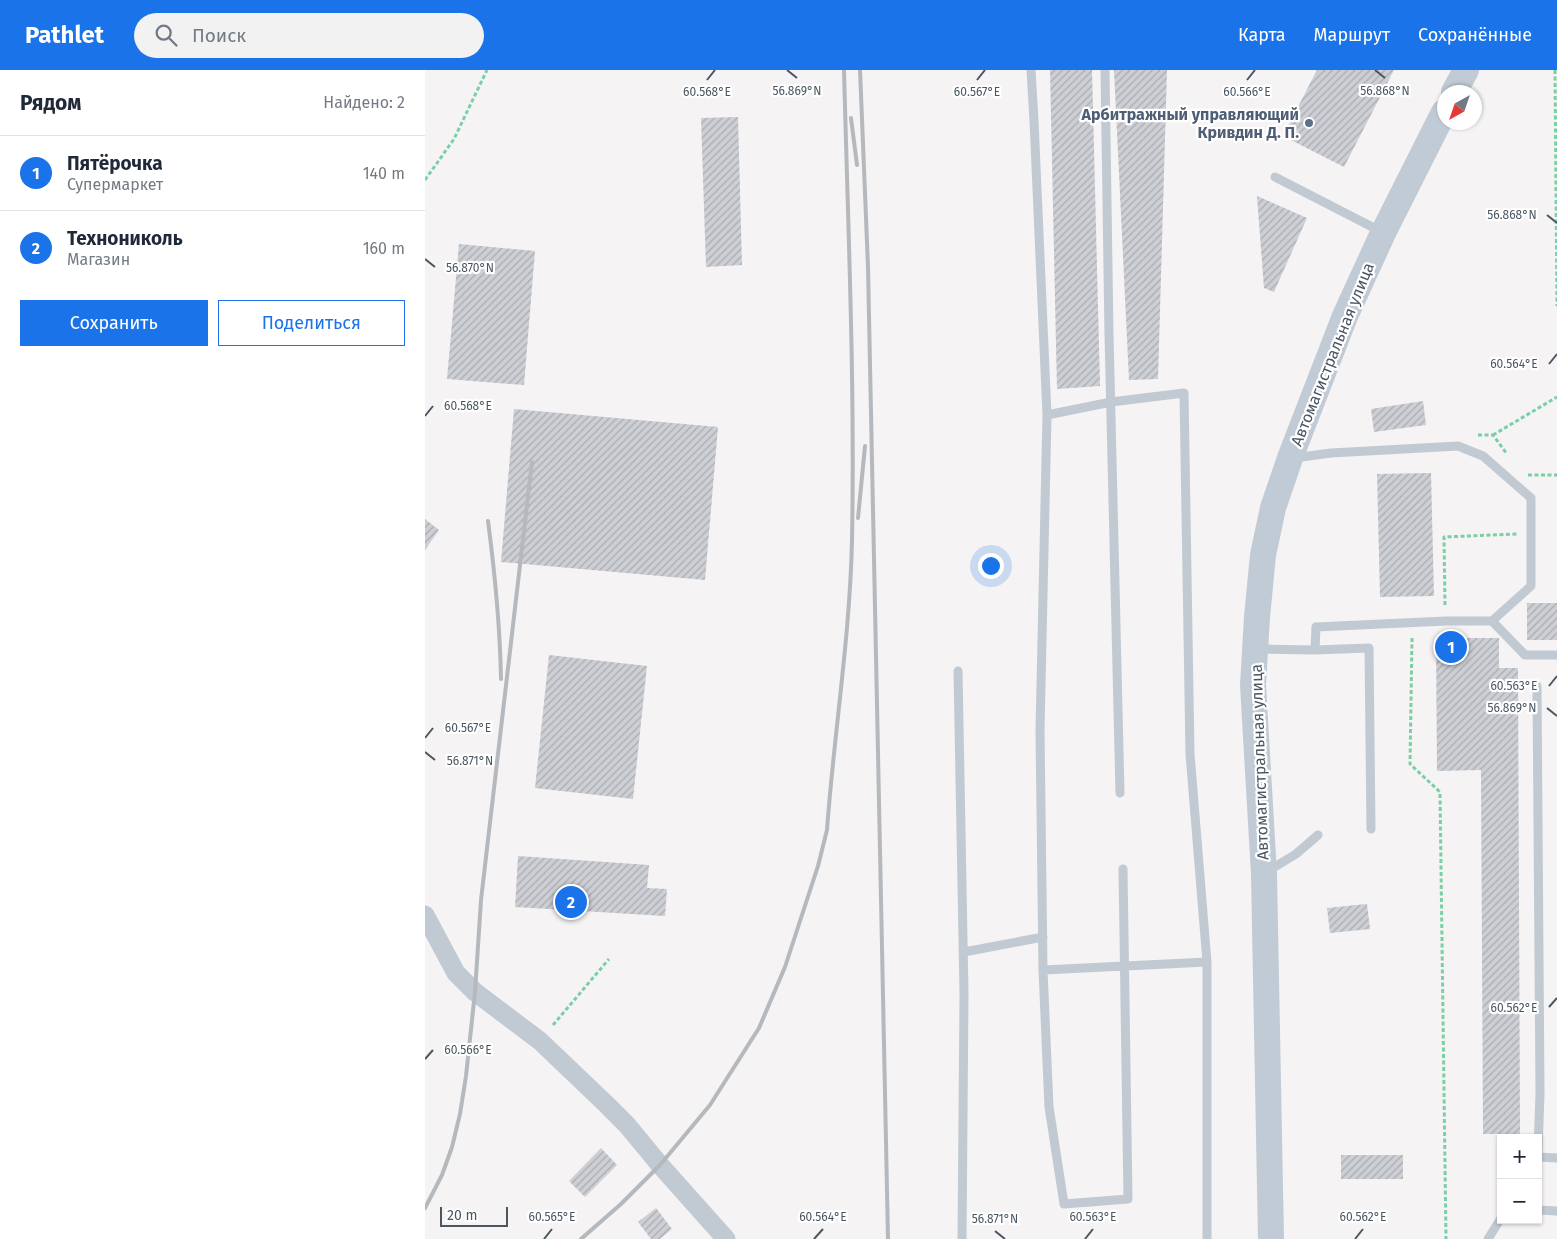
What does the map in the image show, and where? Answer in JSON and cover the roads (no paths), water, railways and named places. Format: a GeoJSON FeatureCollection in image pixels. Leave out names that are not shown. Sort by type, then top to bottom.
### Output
{"type":"FeatureCollection","features":[{"type":"Feature","properties":{"kind":"main road"},"geometry":{"type":"LineString","coordinates":[[1458,85],[1466,70]]}},
{"type":"Feature","properties":{"kind":"main road","name":"Автомагистральная улица"},"geometry":{"type":"LineString","coordinates":[[1271,1239],[1264,874],[1253,685],[1263,555],[1273,508],[1290,458],[1345,316],[1383,233],[1437,128]]}},
{"type":"Feature","properties":{"kind":"street"},"geometry":{"type":"LineString","coordinates":[[426,918],[456,973],[475,992],[540,1041],[627,1125],[726,1239]]}},
{"type":"Feature","properties":{"kind":"lane"},"geometry":{"type":"LineString","coordinates":[[1031,70],[1047,415],[1040,730],[1043,970],[1049,1106],[1064,1204],[1128,1199],[1123,869]]}},
{"type":"Feature","properties":{"kind":"lane"},"geometry":{"type":"LineString","coordinates":[[1105,70],[1120,793]]}},
{"type":"Feature","properties":{"kind":"lane"},"geometry":{"type":"LineString","coordinates":[[1275,177],[1383,233]]}},
{"type":"Feature","properties":{"kind":"lane"},"geometry":{"type":"LineString","coordinates":[[1047,415],[1111,402],[1184,393],[1190,754],[1207,962],[1207,1239]]}},
{"type":"Feature","properties":{"kind":"lane"},"geometry":{"type":"LineString","coordinates":[[1290,458],[1458,446],[1483,456],[1531,498],[1531,586],[1492,621],[1445,621],[1316,627],[1315,650]]}},
{"type":"Feature","properties":{"kind":"lane"},"geometry":{"type":"LineString","coordinates":[[1492,621],[1525,655],[1557,655]]}},
{"type":"Feature","properties":{"kind":"lane"},"geometry":{"type":"LineString","coordinates":[[1255,649],[1315,650],[1369,648],[1371,830]]}},
{"type":"Feature","properties":{"kind":"lane"},"geometry":{"type":"LineString","coordinates":[[958,671],[964,952],[962,1239]]}},
{"type":"Feature","properties":{"kind":"lane"},"geometry":{"type":"LineString","coordinates":[[1537,686],[1540,1084],[1539,1134]]}},
{"type":"Feature","properties":{"kind":"lane"},"geometry":{"type":"LineString","coordinates":[[1264,874],[1296,854],[1318,835]]}},
{"type":"Feature","properties":{"kind":"lane"},"geometry":{"type":"LineString","coordinates":[[964,952],[1043,937]]}},
{"type":"Feature","properties":{"kind":"lane"},"geometry":{"type":"LineString","coordinates":[[1043,970],[1207,962]]}},
{"type":"Feature","properties":{"kind":"lane"},"geometry":{"type":"LineString","coordinates":[[1542,1157],[1557,1158]]}},
{"type":"Feature","properties":{"kind":"lane"},"geometry":{"type":"LineString","coordinates":[[1542,1210],[1557,1211]]}},
{"type":"Feature","properties":{"kind":"lane"},"geometry":{"type":"LineString","coordinates":[[1488,1239],[1497,1224]]}},
{"type":"Feature","properties":{"kind":"railway"},"geometry":{"type":"LineString","coordinates":[[581,1239],[621,1204],[660,1165],[710,1105],[759,1028],[785,967],[818,866],[827,830],[845,649],[852,540],[852,364],[844,70]]}},
{"type":"Feature","properties":{"kind":"railway"},"geometry":{"type":"LineString","coordinates":[[860,70],[868,267],[888,1239]]}},
{"type":"Feature","properties":{"kind":"railway"},"geometry":{"type":"LineString","coordinates":[[851,118],[857,165]]}},
{"type":"Feature","properties":{"kind":"railway"},"geometry":{"type":"LineString","coordinates":[[858,518],[865,446]]}},
{"type":"Feature","properties":{"kind":"railway"},"geometry":{"type":"LineString","coordinates":[[425,1208],[442,1175],[452,1147],[466,1076],[475,992],[481,900],[532,462]]}},
{"type":"Feature","properties":{"kind":"railway"},"geometry":{"type":"LineString","coordinates":[[488,521],[497,600],[501,679]]}},
{"type":"Feature","properties":{"kind":"place","name":"Арбитражный управляющий Кривдин Д. П."},"geometry":{"type":"Point","coordinates":[1309,123]}},
{"type":"Feature","properties":{"kind":"place","name":"Пятёрочка"},"geometry":{"type":"Point","coordinates":[1451,647]}},
{"type":"Feature","properties":{"kind":"place","name":"Технониколь"},"geometry":{"type":"Point","coordinates":[571,902]}}]}
